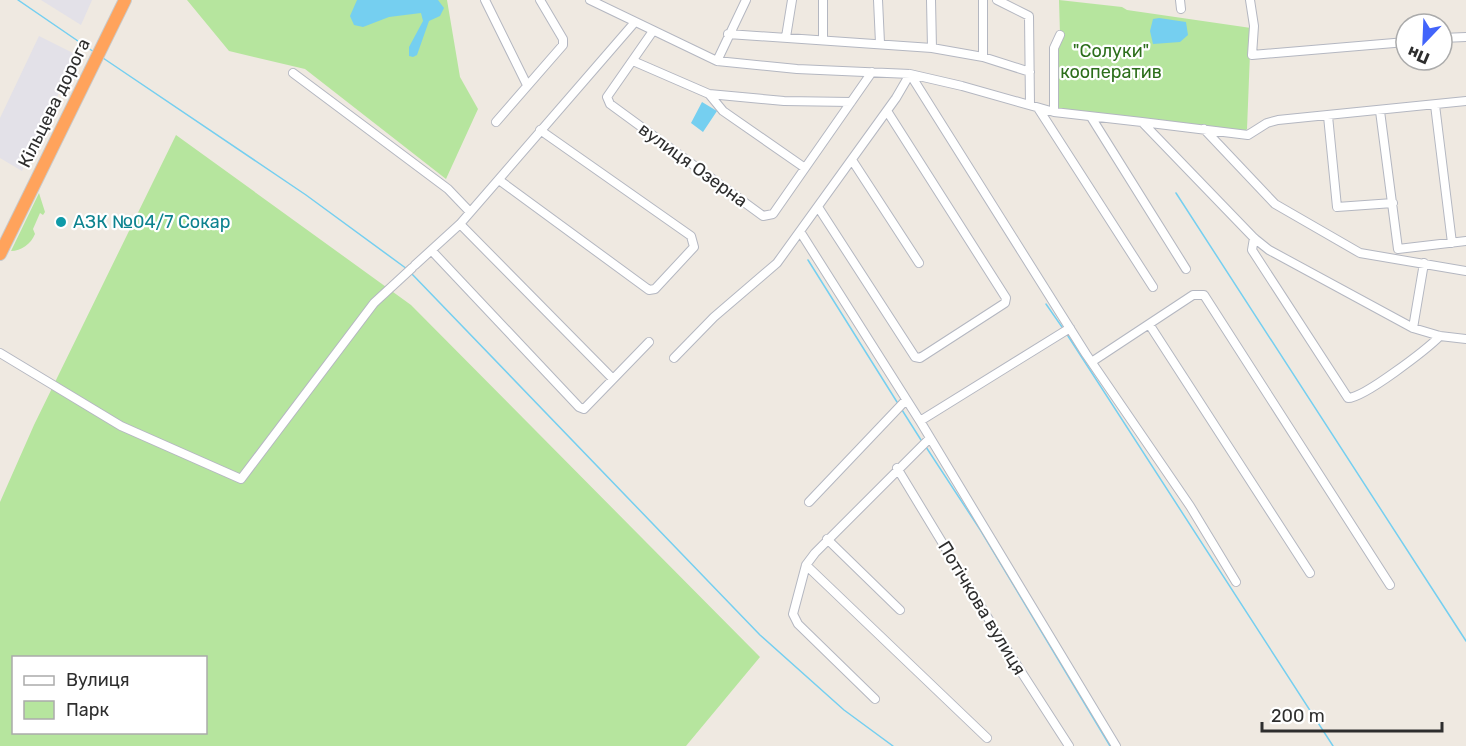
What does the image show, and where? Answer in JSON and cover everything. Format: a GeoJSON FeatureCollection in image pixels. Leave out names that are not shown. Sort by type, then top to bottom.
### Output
{"type":"FeatureCollection","features":[{"type":"Feature","properties":{"kind":"highway","name":"Кільцева дорога"},"geometry":{"type":"LineString","coordinates":[[0,254],[125,0]]}},
{"type":"Feature","properties":{"kind":"street"},"geometry":{"type":"LineString","coordinates":[[485,0],[527,86]]}},
{"type":"Feature","properties":{"kind":"street"},"geometry":{"type":"LineString","coordinates":[[496,122],[563,45],[563,39],[540,0]]}},
{"type":"Feature","properties":{"kind":"street"},"geometry":{"type":"LineString","coordinates":[[591,0],[717,61],[797,69],[910,74],[1054,112],[1091,117],[1248,135],[1267,123],[1278,120],[1466,101]]}},
{"type":"Feature","properties":{"kind":"street"},"geometry":{"type":"LineString","coordinates":[[717,61],[746,0]]}},
{"type":"Feature","properties":{"kind":"street"},"geometry":{"type":"LineString","coordinates":[[786,36],[792,0]]}},
{"type":"Feature","properties":{"kind":"street"},"geometry":{"type":"LineString","coordinates":[[822,0],[823,40]]}},
{"type":"Feature","properties":{"kind":"street"},"geometry":{"type":"LineString","coordinates":[[878,0],[880,43]]}},
{"type":"Feature","properties":{"kind":"street"},"geometry":{"type":"LineString","coordinates":[[931,0],[932,48]]}},
{"type":"Feature","properties":{"kind":"street"},"geometry":{"type":"LineString","coordinates":[[983,0],[983,57]]}},
{"type":"Feature","properties":{"kind":"street"},"geometry":{"type":"LineString","coordinates":[[997,0],[1029,16],[1030,72],[1034,107],[1153,287]]}},
{"type":"Feature","properties":{"kind":"street"},"geometry":{"type":"LineString","coordinates":[[1250,0],[1254,26],[1251,55],[1394,43]]}},
{"type":"Feature","properties":{"kind":"street"},"geometry":{"type":"LineString","coordinates":[[0,353],[121,426],[241,479],[374,303],[460,224],[635,22]]}},
{"type":"Feature","properties":{"kind":"street","name":"вулиця Озерна"},"geometry":{"type":"LineString","coordinates":[[653,31],[608,97],[610,104],[763,216],[773,214],[872,72]]}},
{"type":"Feature","properties":{"kind":"street"},"geometry":{"type":"LineString","coordinates":[[728,34],[761,38],[786,36],[932,48],[983,57],[1030,72]]}},
{"type":"Feature","properties":{"kind":"street"},"geometry":{"type":"LineString","coordinates":[[1054,112],[1054,48],[1060,35]]}},
{"type":"Feature","properties":{"kind":"street"},"geometry":{"type":"LineString","coordinates":[[633,62],[709,94],[766,100],[851,102]]}},
{"type":"Feature","properties":{"kind":"street"},"geometry":{"type":"LineString","coordinates":[[293,73],[447,189],[470,212]]}},
{"type":"Feature","properties":{"kind":"street"},"geometry":{"type":"LineString","coordinates":[[674,358],[714,317],[777,263],[801,233],[887,111],[910,74]]}},
{"type":"Feature","properties":{"kind":"street"},"geometry":{"type":"LineString","coordinates":[[910,74],[1070,328],[1190,506],[1236,582]]}},
{"type":"Feature","properties":{"kind":"street"},"geometry":{"type":"LineString","coordinates":[[709,94],[723,111],[805,168]]}},
{"type":"Feature","properties":{"kind":"street"},"geometry":{"type":"LineString","coordinates":[[1436,105],[1452,243]]}},
{"type":"Feature","properties":{"kind":"street"},"geometry":{"type":"LineString","coordinates":[[818,207],[915,357],[920,358],[1005,303],[1006,297],[887,111]]}},
{"type":"Feature","properties":{"kind":"street"},"geometry":{"type":"LineString","coordinates":[[1380,111],[1398,249],[1466,241]]}},
{"type":"Feature","properties":{"kind":"street"},"geometry":{"type":"LineString","coordinates":[[1328,116],[1337,207],[1393,204]]}},
{"type":"Feature","properties":{"kind":"street"},"geometry":{"type":"LineString","coordinates":[[1091,117],[1185,269]]}},
{"type":"Feature","properties":{"kind":"street"},"geometry":{"type":"LineString","coordinates":[[1142,122],[1254,238],[1269,250],[1413,328],[1440,336],[1466,339]]}},
{"type":"Feature","properties":{"kind":"street"},"geometry":{"type":"LineString","coordinates":[[1203,129],[1282,208],[1360,253],[1466,271]]}},
{"type":"Feature","properties":{"kind":"street"},"geometry":{"type":"LineString","coordinates":[[499,180],[649,290],[655,290],[694,247],[692,236],[540,130]]}},
{"type":"Feature","properties":{"kind":"street"},"geometry":{"type":"LineString","coordinates":[[852,160],[919,263]]}},
{"type":"Feature","properties":{"kind":"street"},"geometry":{"type":"LineString","coordinates":[[460,224],[613,379]]}},
{"type":"Feature","properties":{"kind":"street"},"geometry":{"type":"LineString","coordinates":[[801,233],[920,421],[1116,746]]}},
{"type":"Feature","properties":{"kind":"street"},"geometry":{"type":"LineString","coordinates":[[1254,238],[1252,249],[1348,398],[1354,398],[1373,386],[1440,336]]}},
{"type":"Feature","properties":{"kind":"street"},"geometry":{"type":"LineString","coordinates":[[432,251],[579,408],[584,409],[649,342]]}},
{"type":"Feature","properties":{"kind":"street"},"geometry":{"type":"LineString","coordinates":[[1413,328],[1424,263]]}},
{"type":"Feature","properties":{"kind":"street"},"geometry":{"type":"LineString","coordinates":[[1093,362],[1193,295],[1204,295],[1390,585]]}},
{"type":"Feature","properties":{"kind":"street"},"geometry":{"type":"LineString","coordinates":[[1149,324],[1310,573]]}},
{"type":"Feature","properties":{"kind":"street"},"geometry":{"type":"LineString","coordinates":[[920,421],[1070,328]]}},
{"type":"Feature","properties":{"kind":"street"},"geometry":{"type":"LineString","coordinates":[[809,502],[906,400]]}},
{"type":"Feature","properties":{"kind":"street"},"geometry":{"type":"LineString","coordinates":[[874,699],[798,624],[793,614],[806,566],[827,539],[929,439]]}},
{"type":"Feature","properties":{"kind":"street","name":"Потічкова вулиця"},"geometry":{"type":"LineString","coordinates":[[897,468],[1011,656],[1069,746]]}},
{"type":"Feature","properties":{"kind":"street"},"geometry":{"type":"LineString","coordinates":[[827,539],[900,610]]}},
{"type":"Feature","properties":{"kind":"street"},"geometry":{"type":"LineString","coordinates":[[806,566],[987,738]]}},
{"type":"Feature","properties":{"kind":"shaded area"},"geometry":{"type":"Polygon","coordinates":[[[41,0],[92,0],[81,25],[41,0]]]}},
{"type":"Feature","properties":{"kind":"shaded area"},"geometry":{"type":"Polygon","coordinates":[[[39,36],[77,55],[22,171],[0,158],[0,118],[39,36]]]}},
{"type":"Feature","properties":{"kind":"green space"},"geometry":{"type":"Polygon","coordinates":[[[187,0],[447,0],[460,77],[478,109],[446,179],[305,69],[229,51],[187,0]]]}},
{"type":"Feature","properties":{"kind":"green space","name":"\"Солуки\" кооператив"},"geometry":{"type":"Polygon","coordinates":[[[1059,0],[1122,7],[1127,10],[1251,28],[1247,129],[1245,131],[1054,112],[1056,44],[1060,35],[1059,0]]]}},
{"type":"Feature","properties":{"kind":"green space"},"geometry":{"type":"Polygon","coordinates":[[[176,135],[411,305],[760,657],[686,746],[0,746],[0,502],[34,425],[176,135]]]}},
{"type":"Feature","properties":{"kind":"green space"},"geometry":{"type":"Polygon","coordinates":[[[39,193],[45,212],[43,215],[40,213],[33,229],[35,234],[25,246],[11,251],[39,193]]]}},
{"type":"Feature","properties":{"kind":"water"},"geometry":{"type":"Polygon","coordinates":[[[357,0],[438,0],[444,8],[440,16],[429,21],[417,55],[413,57],[409,56],[409,47],[423,21],[421,13],[389,17],[363,27],[354,25],[350,16],[357,0]]]}},
{"type":"Feature","properties":{"kind":"water"},"geometry":{"type":"Polygon","coordinates":[[[1153,19],[1186,22],[1188,35],[1180,42],[1153,44],[1150,31],[1153,19]]]}},
{"type":"Feature","properties":{"kind":"water"},"geometry":{"type":"Polygon","coordinates":[[[702,102],[717,111],[703,132],[691,123],[702,102]]]}},
{"type":"Feature","properties":{"kind":"waterway"},"geometry":{"type":"LineString","coordinates":[[18,0],[94,52]]}},
{"type":"Feature","properties":{"kind":"waterway"},"geometry":{"type":"LineString","coordinates":[[103,58],[306,195],[407,269]]}},
{"type":"Feature","properties":{"kind":"waterway"},"geometry":{"type":"LineString","coordinates":[[1176,193],[1466,641]]}},
{"type":"Feature","properties":{"kind":"waterway"},"geometry":{"type":"LineString","coordinates":[[808,260],[897,402]]}},
{"type":"Feature","properties":{"kind":"waterway"},"geometry":{"type":"LineString","coordinates":[[411,273],[760,635],[844,710],[893,746]]}},
{"type":"Feature","properties":{"kind":"waterway"},"geometry":{"type":"LineString","coordinates":[[1046,304],[1062,327]]}},
{"type":"Feature","properties":{"kind":"waterway"},"geometry":{"type":"LineString","coordinates":[[1068,336],[1333,746]]}},
{"type":"Feature","properties":{"kind":"waterway"},"geometry":{"type":"LineString","coordinates":[[902,410],[921,440]]}},
{"type":"Feature","properties":{"kind":"waterway"},"geometry":{"type":"LineString","coordinates":[[926,447],[981,531],[1110,746]]}},
{"type":"Feature","properties":{"kind":"place","name":"АЗК №04/7 Сокар"},"geometry":{"type":"Point","coordinates":[61,222]}}]}
